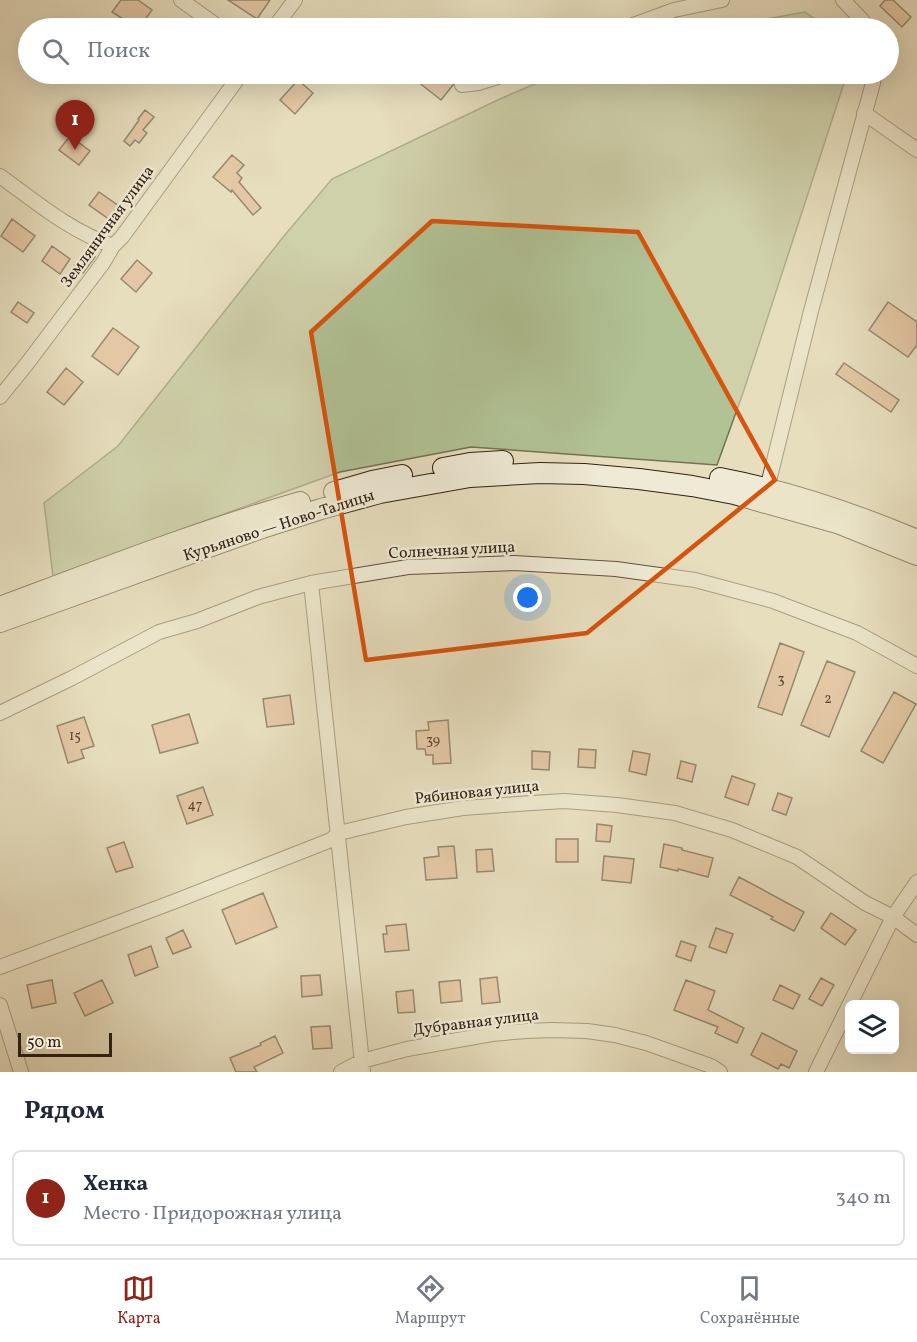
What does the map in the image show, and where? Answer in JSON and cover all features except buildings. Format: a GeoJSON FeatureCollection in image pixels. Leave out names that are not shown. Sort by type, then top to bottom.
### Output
{"type":"FeatureCollection","features":[{"type":"Feature","properties":{"kind":"main road","name":"Курьяново — Ново-Талицы"},"geometry":{"type":"LineString","coordinates":[[0,608],[256,514],[372,481],[470,463],[582,460],[695,473],[765,495],[917,555]]}},
{"type":"Feature","properties":{"kind":"main road","name":"Курьяново — Ново-Талицы"},"geometry":{"type":"LineString","coordinates":[[0,622],[321,509],[380,493],[470,477],[540,473],[584,474],[765,495],[844,512],[917,540]]}},
{"type":"Feature","properties":{"kind":"street"},"geometry":{"type":"LineString","coordinates":[[181,0],[206,18]]}},
{"type":"Feature","properties":{"kind":"street"},"geometry":{"type":"LineString","coordinates":[[282,18],[295,0]]}},
{"type":"Feature","properties":{"kind":"street"},"geometry":{"type":"LineString","coordinates":[[645,18],[671,5],[722,0]]}},
{"type":"Feature","properties":{"kind":"street"},"geometry":{"type":"LineString","coordinates":[[843,0],[860,18]]}},
{"type":"Feature","properties":{"kind":"street","name":"Земляничная улица"},"geometry":{"type":"LineString","coordinates":[[0,397],[122,237],[234,84]]}},
{"type":"Feature","properties":{"kind":"street"},"geometry":{"type":"LineString","coordinates":[[462,85],[470,84]]}},
{"type":"Feature","properties":{"kind":"street"},"geometry":{"type":"LineString","coordinates":[[765,495],[871,84]]}},
{"type":"Feature","properties":{"kind":"street"},"geometry":{"type":"LineString","coordinates":[[864,113],[917,150]]}},
{"type":"Feature","properties":{"kind":"street"},"geometry":{"type":"LineString","coordinates":[[0,176],[73,228],[114,246]]}},
{"type":"Feature","properties":{"kind":"street","name":"Солнечная улица"},"geometry":{"type":"LineString","coordinates":[[0,713],[159,632],[197,621],[258,597],[311,583],[408,567],[514,563],[616,569],[695,580],[773,601],[857,633],[917,666]]}},
{"type":"Feature","properties":{"kind":"street"},"geometry":{"type":"LineString","coordinates":[[311,583],[362,1066]]}},
{"type":"Feature","properties":{"kind":"street","name":"Рябиновая улица"},"geometry":{"type":"LineString","coordinates":[[0,967],[332,840],[339,833],[406,817],[463,808],[564,801],[675,813],[732,830],[797,858],[917,935]]}},
{"type":"Feature","properties":{"kind":"street"},"geometry":{"type":"LineString","coordinates":[[816,1072],[892,917],[917,882]]}},
{"type":"Feature","properties":{"kind":"street"},"geometry":{"type":"LineString","coordinates":[[0,1005],[21,1072]]}},
{"type":"Feature","properties":{"kind":"street","name":"Дубравная улица"},"geometry":{"type":"LineString","coordinates":[[341,1072],[407,1049],[492,1034],[525,1031],[586,1031],[615,1035],[711,1066],[720,1072]]}},
{"type":"Feature","properties":{"kind":"highlighted area"},"geometry":{"type":"Polygon","coordinates":[[[432,221],[638,232],[775,480],[587,633],[366,660],[311,332],[432,221]]]}},
{"type":"Feature","properties":{"kind":"green space"},"geometry":{"type":"Polygon","coordinates":[[[805,12],[814,18],[771,18],[805,12]]]}},
{"type":"Feature","properties":{"kind":"green space"},"geometry":{"type":"Polygon","coordinates":[[[535,84],[844,84],[743,393],[717,465],[471,447],[340,472],[53,576],[44,503],[118,446],[284,236],[332,179],[535,84]]]}},
{"type":"Feature","properties":{"kind":"place","name":"Хенка"},"geometry":{"type":"Point","coordinates":[75,150]}}]}
